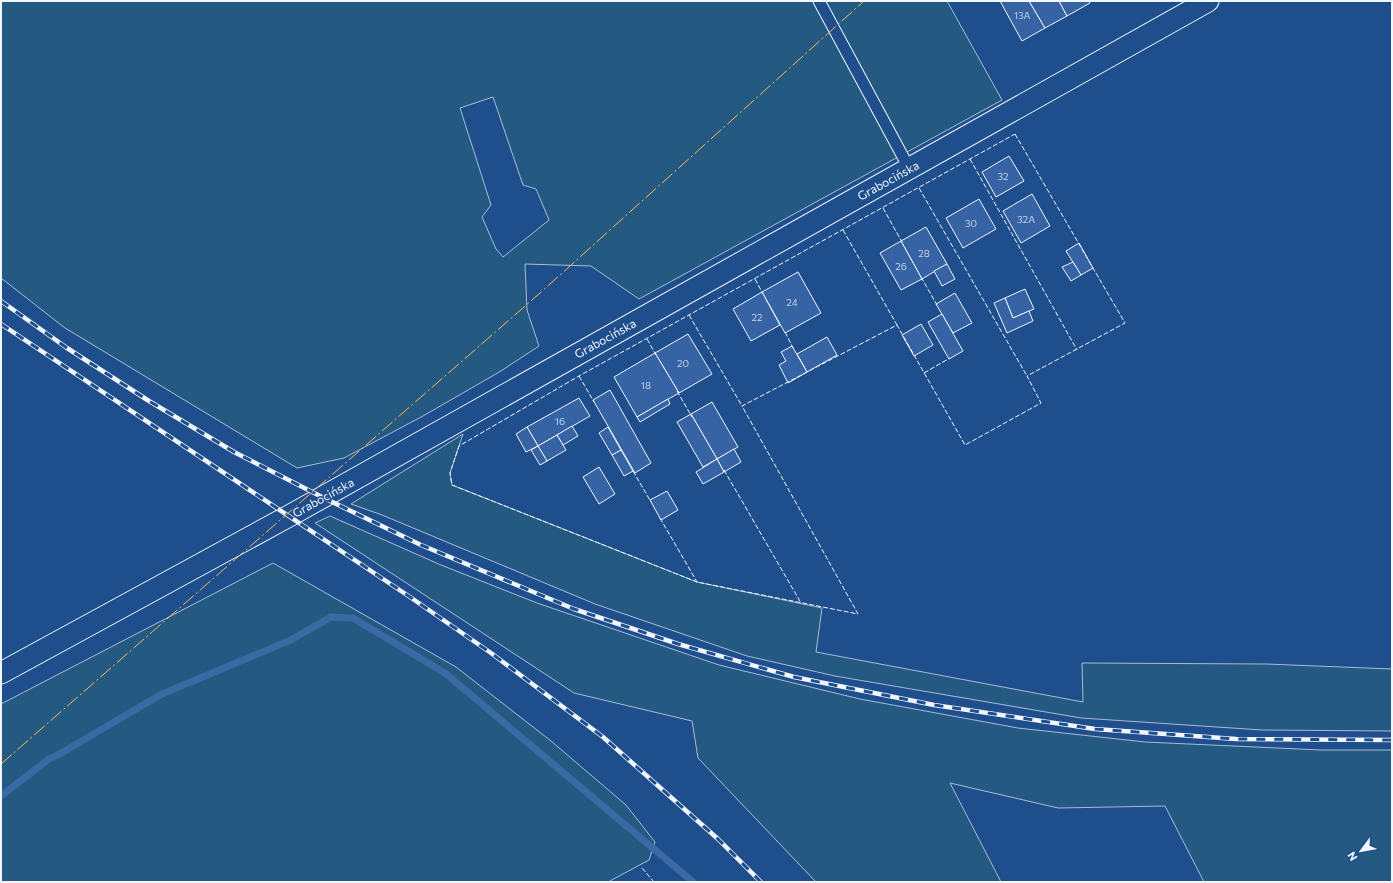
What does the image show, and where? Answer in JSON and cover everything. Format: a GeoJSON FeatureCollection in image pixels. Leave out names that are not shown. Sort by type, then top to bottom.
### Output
{"type":"FeatureCollection","features":[{"type":"Feature","properties":{"kind":"street","name":"Grabocińska"},"geometry":{"type":"LineString","coordinates":[[1,673],[289,516],[1208,1]]}},
{"type":"Feature","properties":{"kind":"lane"},"geometry":{"type":"LineString","coordinates":[[819,1],[909,168]]}},
{"type":"Feature","properties":{"kind":"shaded area"},"geometry":{"type":"Polygon","coordinates":[[[1,1],[947,1],[1002,100],[639,299],[591,266],[525,264],[527,310],[539,346],[501,371],[423,416],[344,458],[297,468],[65,328],[1,278],[1,1]],[[493,97],[460,108],[491,205],[482,217],[496,249],[503,257],[549,220],[536,189],[523,185],[493,97]]]}},
{"type":"Feature","properties":{"kind":"shaded area"},"geometry":{"type":"Polygon","coordinates":[[[463,434],[450,473],[452,485],[697,582],[822,608],[816,652],[1083,702],[1082,663],[1266,664],[1392,669],[1392,731],[1262,730],[1081,718],[835,676],[747,656],[595,604],[382,515],[351,504],[463,434]]]}},
{"type":"Feature","properties":{"kind":"shaded area"},"geometry":{"type":"Polygon","coordinates":[[[330,516],[441,565],[537,603],[719,665],[860,699],[1018,728],[1145,742],[1321,750],[1392,750],[1392,882],[1204,882],[1165,806],[1058,808],[950,783],[1001,882],[816,882],[698,758],[692,721],[574,693],[315,523],[330,516]]]}},
{"type":"Feature","properties":{"kind":"shaded area"},"geometry":{"type":"Polygon","coordinates":[[[273,563],[456,667],[551,741],[626,805],[655,842],[649,860],[608,882],[1,882],[1,704],[273,563]]]}},
{"type":"Feature","properties":{"kind":"building"},"geometry":{"type":"Polygon","coordinates":[[[1000,1],[1029,1],[1045,28],[1022,41],[1000,1]]]}},
{"type":"Feature","properties":{"kind":"building"},"geometry":{"type":"Polygon","coordinates":[[[1029,1],[1059,1],[1067,16],[1045,28],[1029,1]]]}},
{"type":"Feature","properties":{"kind":"building"},"geometry":{"type":"Polygon","coordinates":[[[1059,1],[1089,1],[1090,3],[1067,16],[1059,1]]]}},
{"type":"Feature","properties":{"kind":"building"},"geometry":{"type":"Polygon","coordinates":[[[1009,156],[1024,181],[996,197],[982,172],[1009,156]]]}},
{"type":"Feature","properties":{"kind":"building"},"geometry":{"type":"Polygon","coordinates":[[[1032,194],[1050,226],[1021,243],[1003,211],[1032,194]]]}},
{"type":"Feature","properties":{"kind":"building"},"geometry":{"type":"Polygon","coordinates":[[[979,199],[996,229],[963,248],[946,218],[979,199]]]}},
{"type":"Feature","properties":{"kind":"building"},"geometry":{"type":"Polygon","coordinates":[[[926,227],[947,264],[922,279],[901,241],[926,227]]]}},
{"type":"Feature","properties":{"kind":"building"},"geometry":{"type":"Polygon","coordinates":[[[901,241],[922,279],[901,290],[880,253],[901,241]]]}},
{"type":"Feature","properties":{"kind":"building"},"geometry":{"type":"Polygon","coordinates":[[[1079,243],[1093,268],[1081,275],[1066,251],[1079,243]]]}},
{"type":"Feature","properties":{"kind":"building"},"geometry":{"type":"Polygon","coordinates":[[[1073,262],[1081,275],[1071,281],[1062,267],[1073,262]]]}},
{"type":"Feature","properties":{"kind":"building"},"geometry":{"type":"Polygon","coordinates":[[[947,264],[955,279],[942,286],[934,271],[947,264]]]}},
{"type":"Feature","properties":{"kind":"building"},"geometry":{"type":"Polygon","coordinates":[[[798,272],[821,313],[785,333],[762,292],[798,272]]]}},
{"type":"Feature","properties":{"kind":"building"},"geometry":{"type":"Polygon","coordinates":[[[1025,289],[1034,309],[1013,318],[1005,298],[1025,289]]]}},
{"type":"Feature","properties":{"kind":"building"},"geometry":{"type":"Polygon","coordinates":[[[762,292],[780,325],[751,341],[733,309],[762,292]]]}},
{"type":"Feature","properties":{"kind":"building"},"geometry":{"type":"Polygon","coordinates":[[[955,293],[972,323],[953,333],[936,304],[955,293]]]}},
{"type":"Feature","properties":{"kind":"building"},"geometry":{"type":"Polygon","coordinates":[[[1005,298],[1013,318],[1029,311],[1033,321],[1007,333],[994,303],[1005,298]]]}},
{"type":"Feature","properties":{"kind":"building"},"geometry":{"type":"Polygon","coordinates":[[[942,314],[963,351],[949,359],[928,322],[942,314]]]}},
{"type":"Feature","properties":{"kind":"building"},"geometry":{"type":"Polygon","coordinates":[[[921,324],[933,345],[914,356],[902,335],[921,324]]]}},
{"type":"Feature","properties":{"kind":"building"},"geometry":{"type":"Polygon","coordinates":[[[688,334],[712,374],[679,393],[655,353],[688,334]]]}},
{"type":"Feature","properties":{"kind":"building"},"geometry":{"type":"Polygon","coordinates":[[[827,337],[837,355],[807,372],[797,354],[827,337]]]}},
{"type":"Feature","properties":{"kind":"building"},"geometry":{"type":"Polygon","coordinates":[[[792,346],[807,372],[788,383],[779,365],[786,361],[781,352],[792,346]]]}},
{"type":"Feature","properties":{"kind":"building"},"geometry":{"type":"Polygon","coordinates":[[[655,353],[679,393],[637,417],[614,377],[655,353]]]}},
{"type":"Feature","properties":{"kind":"building"},"geometry":{"type":"Polygon","coordinates":[[[610,390],[651,463],[635,473],[593,400],[610,390]]]}},
{"type":"Feature","properties":{"kind":"building"},"geometry":{"type":"Polygon","coordinates":[[[579,398],[590,416],[538,446],[527,427],[579,398]]]}},
{"type":"Feature","properties":{"kind":"building"},"geometry":{"type":"Polygon","coordinates":[[[668,399],[670,404],[640,422],[637,417],[668,399]]]}},
{"type":"Feature","properties":{"kind":"building"},"geometry":{"type":"Polygon","coordinates":[[[712,402],[738,447],[717,459],[691,414],[712,402]]]}},
{"type":"Feature","properties":{"kind":"building"},"geometry":{"type":"Polygon","coordinates":[[[691,414],[717,459],[703,467],[677,422],[691,414]]]}},
{"type":"Feature","properties":{"kind":"building"},"geometry":{"type":"Polygon","coordinates":[[[572,426],[578,436],[563,445],[557,435],[572,426]]]}},
{"type":"Feature","properties":{"kind":"building"},"geometry":{"type":"Polygon","coordinates":[[[527,427],[538,446],[526,452],[516,434],[527,427]]]}},
{"type":"Feature","properties":{"kind":"building"},"geometry":{"type":"Polygon","coordinates":[[[608,427],[621,450],[612,455],[599,433],[608,427]]]}},
{"type":"Feature","properties":{"kind":"building"},"geometry":{"type":"Polygon","coordinates":[[[557,435],[566,450],[547,461],[538,446],[557,435]]]}},
{"type":"Feature","properties":{"kind":"building"},"geometry":{"type":"Polygon","coordinates":[[[538,446],[547,461],[540,465],[531,450],[538,446]]]}},
{"type":"Feature","properties":{"kind":"building"},"geometry":{"type":"Polygon","coordinates":[[[734,449],[741,462],[724,472],[717,459],[734,449]]]}},
{"type":"Feature","properties":{"kind":"building"},"geometry":{"type":"Polygon","coordinates":[[[621,450],[633,471],[624,476],[612,455],[621,450]]]}},
{"type":"Feature","properties":{"kind":"building"},"geometry":{"type":"Polygon","coordinates":[[[717,459],[724,472],[703,484],[696,472],[717,459]]]}},
{"type":"Feature","properties":{"kind":"building"},"geometry":{"type":"Polygon","coordinates":[[[599,467],[615,494],[599,504],[583,477],[599,467]]]}},
{"type":"Feature","properties":{"kind":"building"},"geometry":{"type":"Polygon","coordinates":[[[667,491],[678,510],[661,520],[650,500],[667,491]]]}},
{"type":"Feature","properties":{"kind":"waterway"},"geometry":{"type":"LineString","coordinates":[[1,796],[49,759],[162,694],[291,640],[331,617],[353,618],[445,673],[693,882]]}},
{"type":"Feature","properties":{"kind":"railway"},"geometry":{"type":"LineString","coordinates":[[1,301],[67,348],[149,401],[234,452],[322,497],[421,545],[574,609],[678,644],[794,677],[934,705],[1095,729],[1236,739],[1392,740]]}},
{"type":"Feature","properties":{"kind":"railway"},"geometry":{"type":"LineString","coordinates":[[1,324],[410,597],[491,653],[603,737],[718,839],[761,882]]}},
{"type":"Feature","properties":{"kind":"fence"},"geometry":{"type":"LineString","coordinates":[[1015,134],[1125,323],[1027,376],[1041,403],[965,445],[897,325],[742,406],[858,614],[697,582],[452,485],[450,473],[459,446],[579,376],[1015,134]]}},
{"type":"Feature","properties":{"kind":"fence"},"geometry":{"type":"LineString","coordinates":[[970,159],[1077,350]]}},
{"type":"Feature","properties":{"kind":"fence"},"geometry":{"type":"LineString","coordinates":[[919,188],[1027,376]]}},
{"type":"Feature","properties":{"kind":"fence"},"geometry":{"type":"LineString","coordinates":[[883,208],[902,242]]}},
{"type":"Feature","properties":{"kind":"fence"},"geometry":{"type":"LineString","coordinates":[[843,230],[897,325]]}},
{"type":"Feature","properties":{"kind":"fence"},"geometry":{"type":"LineString","coordinates":[[921,277],[937,305]]}},
{"type":"Feature","properties":{"kind":"fence"},"geometry":{"type":"LineString","coordinates":[[755,279],[763,294]]}},
{"type":"Feature","properties":{"kind":"fence"},"geometry":{"type":"LineString","coordinates":[[689,315],[742,406]]}},
{"type":"Feature","properties":{"kind":"fence"},"geometry":{"type":"LineString","coordinates":[[785,332],[793,348]]}},
{"type":"Feature","properties":{"kind":"fence"},"geometry":{"type":"LineString","coordinates":[[647,339],[656,355]]}},
{"type":"Feature","properties":{"kind":"fence"},"geometry":{"type":"LineString","coordinates":[[924,373],[950,358]]}},
{"type":"Feature","properties":{"kind":"fence"},"geometry":{"type":"LineString","coordinates":[[579,376],[594,402]]}},
{"type":"Feature","properties":{"kind":"fence"},"geometry":{"type":"LineString","coordinates":[[677,391],[692,417]]}},
{"type":"Feature","properties":{"kind":"fence"},"geometry":{"type":"LineString","coordinates":[[724,470],[801,603]]}},
{"type":"Feature","properties":{"kind":"fence"},"geometry":{"type":"LineString","coordinates":[[633,471],[651,502]]}},
{"type":"Feature","properties":{"kind":"fence"},"geometry":{"type":"LineString","coordinates":[[660,518],[697,582]]}},
{"type":"Feature","properties":{"kind":"fence"},"geometry":{"type":"LineString","coordinates":[[642,868],[654,882]]}},
{"type":"Feature","properties":{"kind":"power"},"geometry":{"type":"LineString","coordinates":[[1,764],[540,293],[864,1]]}}]}
